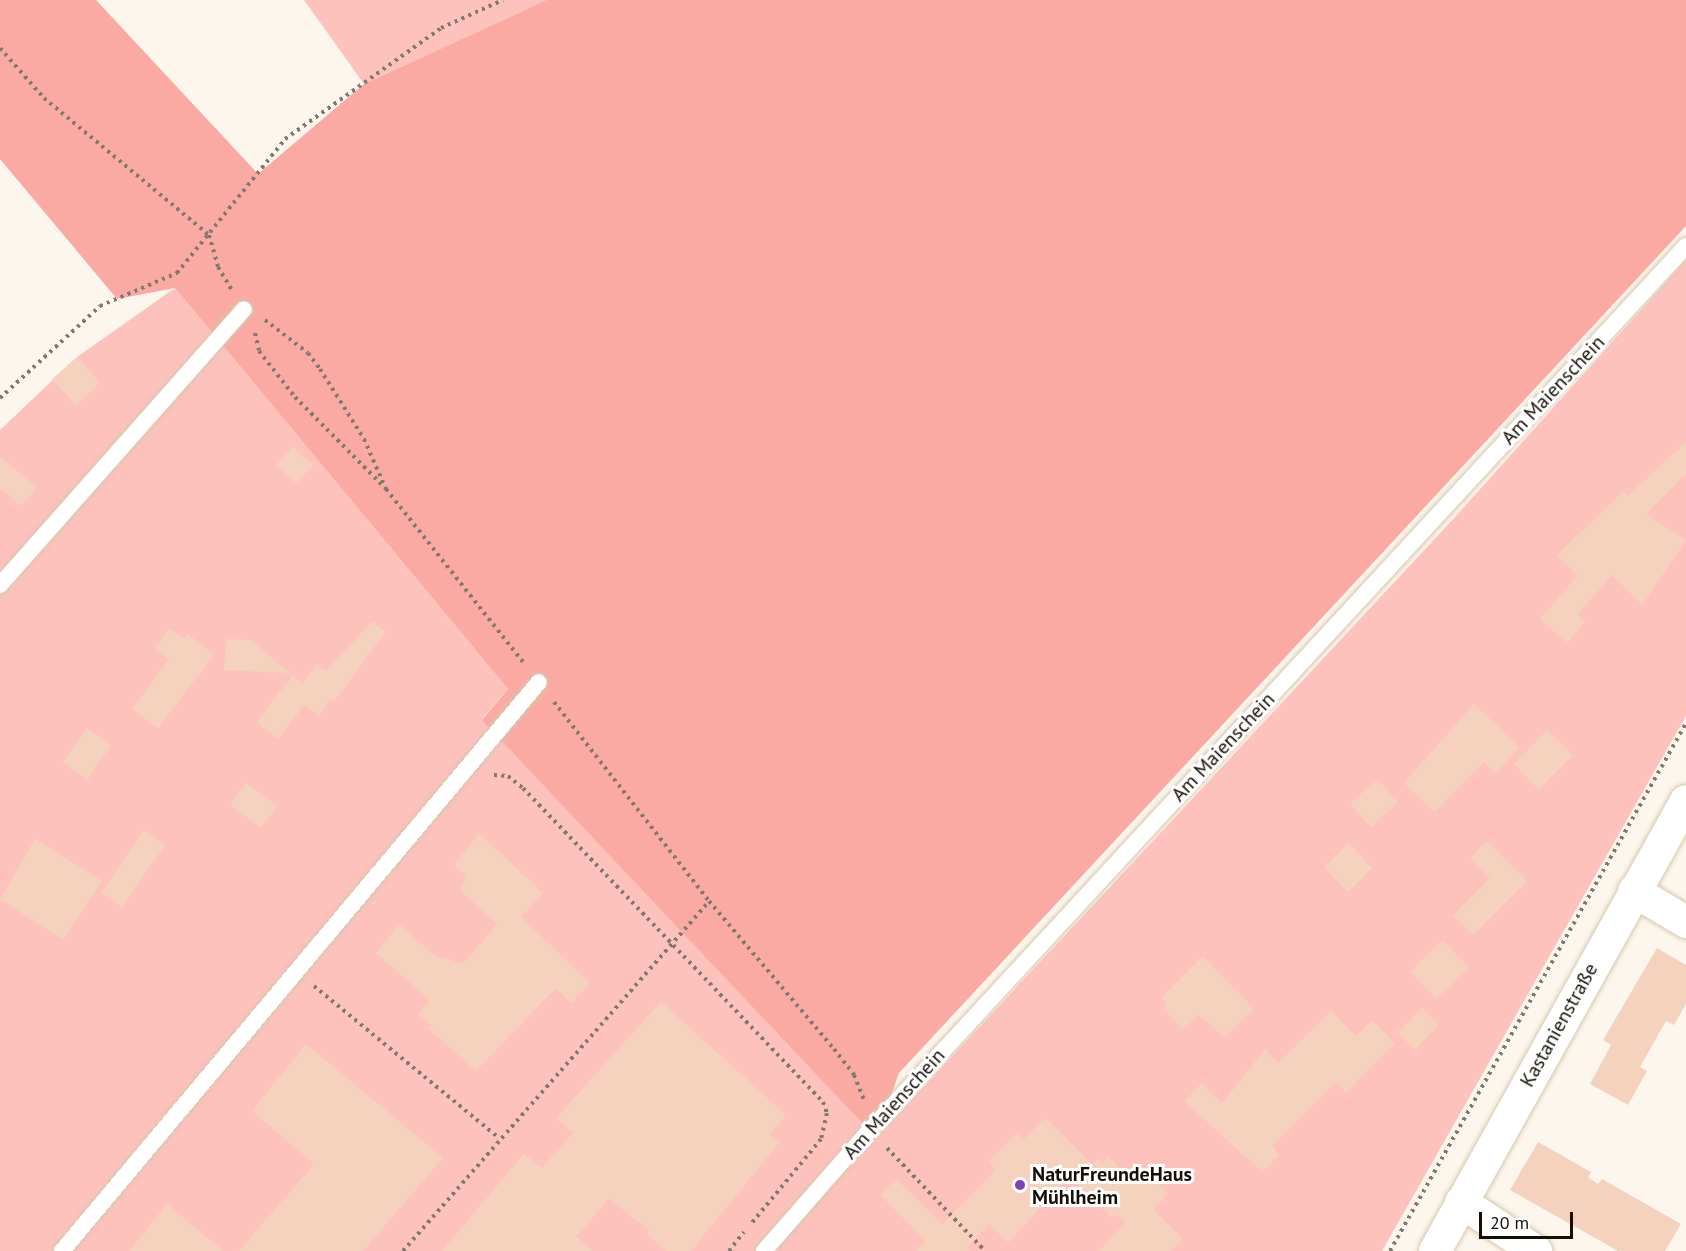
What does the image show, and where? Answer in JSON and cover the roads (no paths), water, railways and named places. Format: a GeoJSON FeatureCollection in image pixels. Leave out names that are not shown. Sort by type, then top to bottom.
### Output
{"type":"FeatureCollection","features":[{"type":"Feature","properties":{"kind":"street","name":"Kastanienstraße"},"geometry":{"type":"LineString","coordinates":[[1435,1251],[1686,801]]}},
{"type":"Feature","properties":{"kind":"street"},"geometry":{"type":"LineString","coordinates":[[1634,891],[1686,922]]}},
{"type":"Feature","properties":{"kind":"street"},"geometry":{"type":"LineString","coordinates":[[1461,1202],[1536,1251]]}},
{"type":"Feature","properties":{"kind":"lane","name":"Am Maienschein"},"geometry":{"type":"LineString","coordinates":[[764,1251],[870,1130],[1686,246]]}},
{"type":"Feature","properties":{"kind":"lane"},"geometry":{"type":"LineString","coordinates":[[0,585],[248,310]]}},
{"type":"Feature","properties":{"kind":"lane"},"geometry":{"type":"LineString","coordinates":[[62,1251],[539,682]]}},
{"type":"Feature","properties":{"kind":"place","name":"NaturFreundeHaus Mühlheim"},"geometry":{"type":"Point","coordinates":[1020,1185]}}]}
